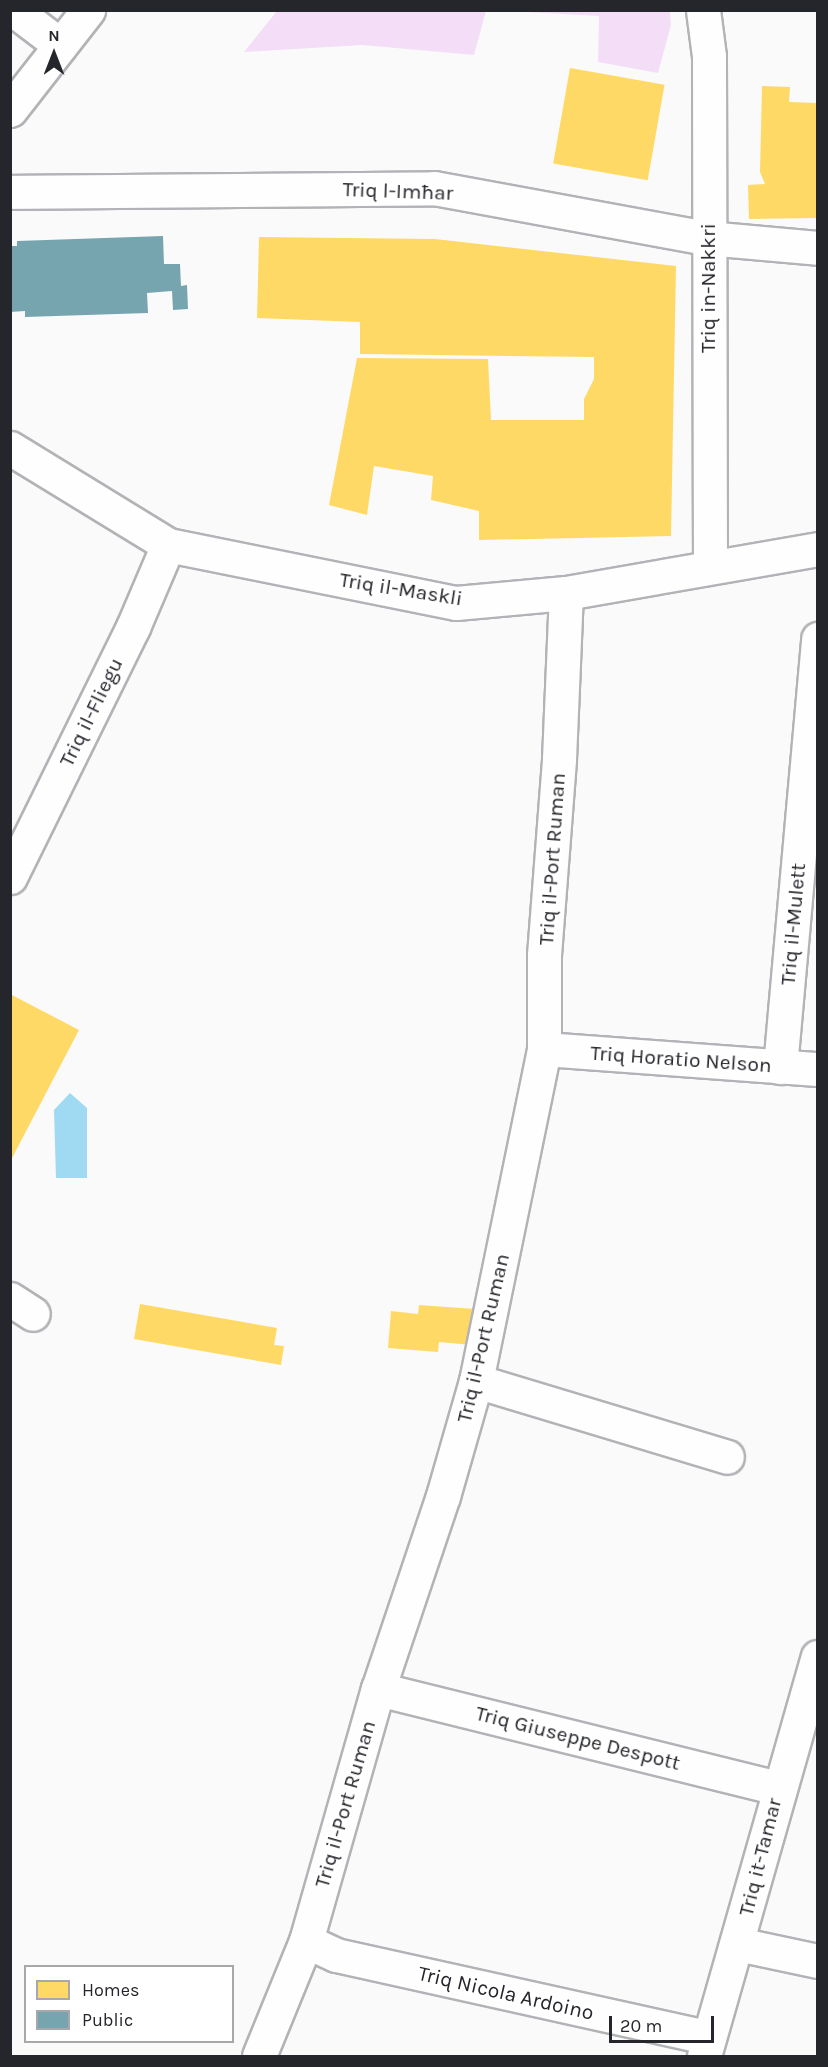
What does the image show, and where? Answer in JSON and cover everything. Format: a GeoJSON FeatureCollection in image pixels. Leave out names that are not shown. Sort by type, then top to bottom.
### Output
{"type":"FeatureCollection","features":[{"type":"Feature","properties":{"kind":"street"},"geometry":{"type":"LineString","coordinates":[[14,10],[60,45]]}},
{"type":"Feature","properties":{"kind":"street"},"geometry":{"type":"LineString","coordinates":[[10,110],[88,10]]}},
{"type":"Feature","properties":{"kind":"street","name":"Triq in-Nakkri"},"geometry":{"type":"LineString","coordinates":[[703,10],[709,56],[707,238],[710,566]]}},
{"type":"Feature","properties":{"kind":"street","name":"Triq l-Imħar"},"geometry":{"type":"LineString","coordinates":[[10,192],[434,188],[707,238],[818,248]]}},
{"type":"Feature","properties":{"kind":"street","name":"Triq il-Maskli"},"geometry":{"type":"LineString","coordinates":[[10,448],[168,545],[456,603],[566,593],[710,566],[818,549]]}},
{"type":"Feature","properties":{"kind":"street","name":"Triq il-Fliegu"},"geometry":{"type":"LineString","coordinates":[[10,878],[133,627],[168,545]]}},
{"type":"Feature","properties":{"kind":"street","name":"Triq il-Port Ruman"},"geometry":{"type":"LineString","coordinates":[[259,2056],[306,1941],[378,1689],[443,1496],[476,1381],[544,1049],[544,956],[559,759],[566,593]]}},
{"type":"Feature","properties":{"kind":"street","name":"Triq il-Mulett"},"geometry":{"type":"LineString","coordinates":[[780,1067],[818,639]]}},
{"type":"Feature","properties":{"kind":"street","name":"Triq Horatio Nelson"},"geometry":{"type":"LineString","coordinates":[[544,1049],[818,1069]]}},
{"type":"Feature","properties":{"kind":"street"},"geometry":{"type":"LineString","coordinates":[[476,1381],[728,1457]]}},
{"type":"Feature","properties":{"kind":"street","name":"Triq it-Tamar"},"geometry":{"type":"LineString","coordinates":[[707,2047],[738,1944],[778,1788],[818,1657]]}},
{"type":"Feature","properties":{"kind":"street","name":"Triq Giuseppe Despott"},"geometry":{"type":"LineString","coordinates":[[378,1689],[778,1788]]}},
{"type":"Feature","properties":{"kind":"street","name":"Triq Nicola Ardoino"},"geometry":{"type":"LineString","coordinates":[[306,1941],[336,1955],[707,2047]]}},
{"type":"Feature","properties":{"kind":"street"},"geometry":{"type":"LineString","coordinates":[[738,1944],[818,1961]]}},
{"type":"Feature","properties":{"kind":"shaded area"},"geometry":{"type":"Polygon","coordinates":[[[277,11],[486,11],[474,55],[362,45],[244,52],[277,11]]]}},
{"type":"Feature","properties":{"kind":"shaded area"},"geometry":{"type":"Polygon","coordinates":[[[506,11],[670,11],[671,25],[658,73],[598,62],[599,16],[506,11]]]}},
{"type":"Feature","properties":{"kind":"water"},"geometry":{"type":"Polygon","coordinates":[[[70,1093],[87,1108],[87,1178],[56,1178],[54,1110],[70,1093]]]}},
{"type":"Feature","properties":{"kind":"building: Homes"},"geometry":{"type":"Polygon","coordinates":[[[570,68],[665,85],[648,180],[553,164],[570,68]]]}},
{"type":"Feature","properties":{"kind":"building: Homes"},"geometry":{"type":"Polygon","coordinates":[[[762,86],[790,87],[789,102],[818,103],[818,218],[749,219],[748,185],[765,184],[760,172],[762,86]]]}},
{"type":"Feature","properties":{"kind":"building: Homes"},"geometry":{"type":"Polygon","coordinates":[[[259,237],[435,239],[676,266],[671,536],[479,540],[479,511],[431,500],[433,476],[374,466],[367,515],[329,505],[357,358],[488,359],[491,420],[584,420],[584,399],[594,379],[594,357],[360,354],[360,322],[257,318],[259,237]]]}},
{"type":"Feature","properties":{"kind":"building: Homes"},"geometry":{"type":"Polygon","coordinates":[[[10,994],[79,1030],[10,1162],[10,994]]]}},
{"type":"Feature","properties":{"kind":"building: Homes"},"geometry":{"type":"Polygon","coordinates":[[[140,1304],[277,1328],[274,1345],[284,1346],[281,1365],[134,1339],[140,1304]]]}},
{"type":"Feature","properties":{"kind":"building: Homes"},"geometry":{"type":"Polygon","coordinates":[[[419,1305],[475,1309],[472,1345],[439,1342],[438,1352],[388,1348],[391,1311],[418,1314],[419,1305]]]}},
{"type":"Feature","properties":{"kind":"building: Public"},"geometry":{"type":"Polygon","coordinates":[[[163,236],[164,264],[180,264],[181,286],[187,285],[188,309],[173,310],[172,291],[147,293],[148,313],[25,317],[25,311],[10,312],[10,246],[17,246],[17,241],[163,236]]]}}]}
